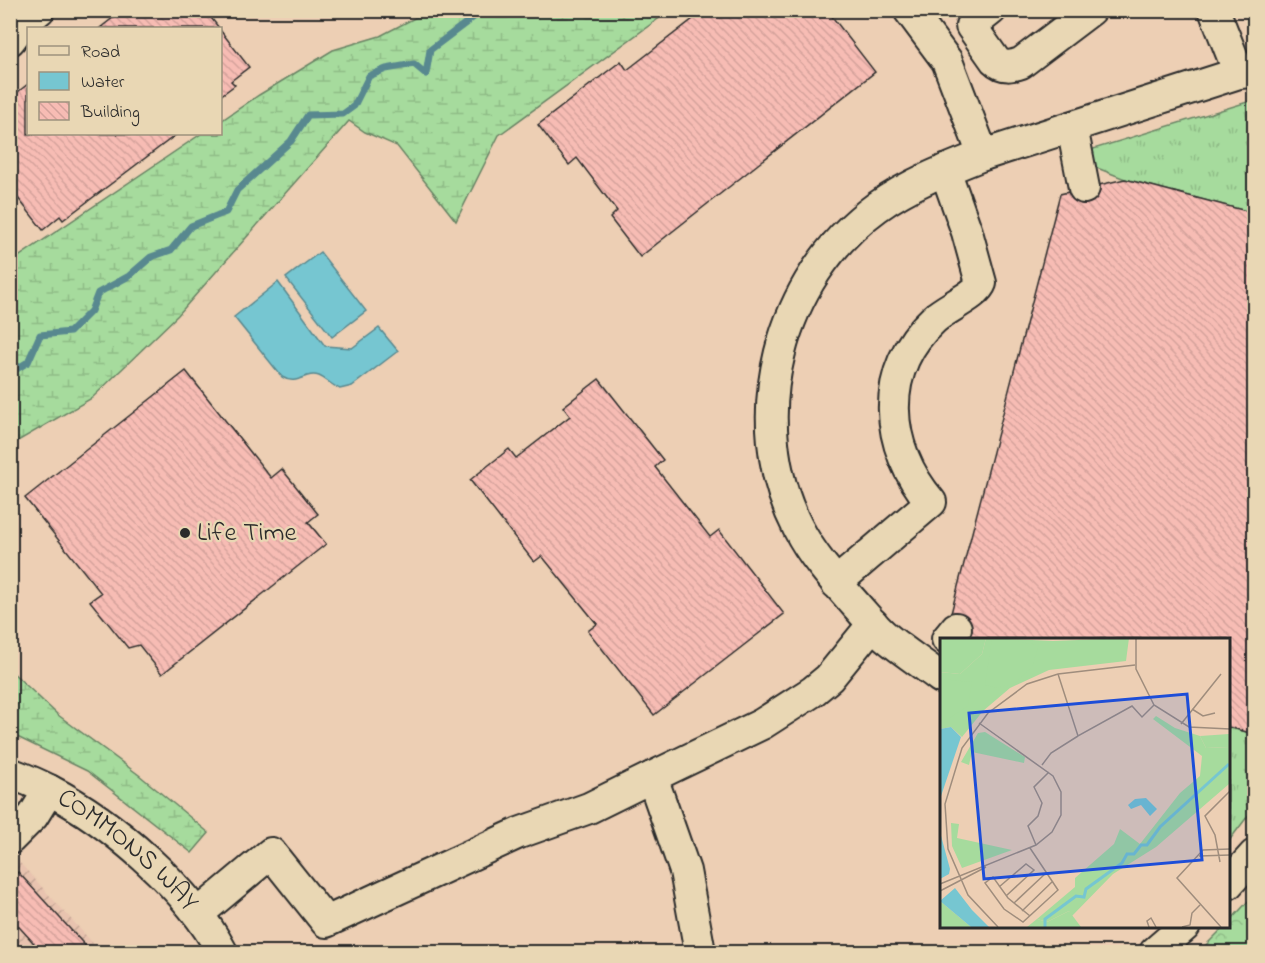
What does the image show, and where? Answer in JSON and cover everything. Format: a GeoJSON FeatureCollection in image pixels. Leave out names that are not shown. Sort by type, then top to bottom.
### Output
{"type":"FeatureCollection","features":[{"type":"Feature","properties":{"kind":"street"},"geometry":{"type":"LineString","coordinates":[[909,10],[947,61],[983,155]]}},
{"type":"Feature","properties":{"kind":"street"},"geometry":{"type":"LineString","coordinates":[[939,50],[981,18],[999,64],[1015,65],[1091,10]]}},
{"type":"Feature","properties":{"kind":"street"},"geometry":{"type":"LineString","coordinates":[[940,652],[885,637],[836,583],[816,557],[798,528],[787,503],[776,464],[772,408],[780,349],[793,311],[818,267],[847,233],[886,201],[945,170],[983,155],[1249,68],[1214,10]]}},
{"type":"Feature","properties":{"kind":"street"},"geometry":{"type":"LineString","coordinates":[[1065,129],[1078,190]]}},
{"type":"Feature","properties":{"kind":"street"},"geometry":{"type":"LineString","coordinates":[[836,583],[931,502],[918,487],[904,460],[895,430],[894,409],[901,369],[920,334],[948,307],[976,292],[981,283],[967,231],[945,170]]}},
{"type":"Feature","properties":{"kind":"street"},"geometry":{"type":"LineString","coordinates":[[198,914],[271,853],[326,922],[519,833],[590,808],[762,724],[812,692],[829,678],[873,624]]}},
{"type":"Feature","properties":{"kind":"street","name":"COMMONS WAY"},"geometry":{"type":"LineString","coordinates":[[10,773],[49,790],[79,808],[127,843],[163,874],[198,914],[222,952]]}},
{"type":"Feature","properties":{"kind":"street"},"geometry":{"type":"LineString","coordinates":[[652,777],[685,871],[700,952]]}},
{"type":"Feature","properties":{"kind":"street"},"geometry":{"type":"LineString","coordinates":[[10,839],[33,816],[49,790]]}},
{"type":"Feature","properties":{"kind":"street"},"geometry":{"type":"LineString","coordinates":[[1229,882],[1254,855]]}},
{"type":"Feature","properties":{"kind":"street"},"geometry":{"type":"LineString","coordinates":[[1155,952],[1184,927]]}},
{"type":"Feature","properties":{"kind":"shaded area"},"geometry":{"type":"Polygon","coordinates":[[[11,853],[101,952],[11,952],[11,853]]]}},
{"type":"Feature","properties":{"kind":"green space"},"geometry":{"type":"Polygon","coordinates":[[[428,11],[669,11],[499,135],[456,221],[397,146],[365,132],[349,121],[178,315],[92,398],[11,445],[11,262],[200,135],[222,135],[222,120],[259,95],[333,50],[380,36],[428,11]]]}},
{"type":"Feature","properties":{"kind":"green space"},"geometry":{"type":"Polygon","coordinates":[[[1254,100],[1254,213],[1125,179],[1087,164],[1090,150],[1254,100]]]}},
{"type":"Feature","properties":{"kind":"green space"},"geometry":{"type":"Polygon","coordinates":[[[10,670],[58,715],[139,775],[209,833],[192,853],[87,771],[11,734],[10,670]]]}},
{"type":"Feature","properties":{"kind":"green space"},"geometry":{"type":"Polygon","coordinates":[[[1229,727],[1254,734],[1254,808],[1229,841],[1229,727]]]}},
{"type":"Feature","properties":{"kind":"green space"},"geometry":{"type":"Polygon","coordinates":[[[1254,895],[1254,952],[1199,952],[1224,927],[1229,927],[1229,922],[1254,895]]]}},
{"type":"Feature","properties":{"kind":"water"},"geometry":{"type":"Polygon","coordinates":[[[320,252],[366,311],[332,337],[286,278],[320,252]]]}},
{"type":"Feature","properties":{"kind":"water"},"geometry":{"type":"Polygon","coordinates":[[[278,282],[325,346],[352,348],[379,328],[398,351],[352,386],[340,389],[319,376],[310,375],[297,380],[282,377],[234,317],[278,282]]]}},
{"type":"Feature","properties":{"kind":"building"},"geometry":{"type":"Polygon","coordinates":[[[123,10],[205,10],[218,27],[101,27],[123,10]]]}},
{"type":"Feature","properties":{"kind":"building"},"geometry":{"type":"Polygon","coordinates":[[[694,10],[827,10],[875,72],[640,257],[610,218],[617,211],[577,158],[569,165],[538,125],[621,61],[627,70],[698,15],[694,10]]]}},
{"type":"Feature","properties":{"kind":"building"},"geometry":{"type":"Polygon","coordinates":[[[222,33],[249,67],[231,81],[235,85],[222,95],[222,33]]]}},
{"type":"Feature","properties":{"kind":"building"},"geometry":{"type":"Polygon","coordinates":[[[27,85],[27,135],[176,135],[63,220],[60,216],[43,230],[10,188],[10,98],[27,85]]]}},
{"type":"Feature","properties":{"kind":"building"},"geometry":{"type":"Polygon","coordinates":[[[1125,179],[1254,213],[1254,734],[1229,727],[1229,638],[966,638],[949,621],[1060,194],[1125,179]]]}},
{"type":"Feature","properties":{"kind":"building","name":"Life Time"},"geometry":{"type":"Polygon","coordinates":[[[186,371],[271,478],[282,469],[318,514],[308,522],[326,544],[162,674],[139,645],[128,648],[90,601],[101,593],[25,498],[186,371]]]}},
{"type":"Feature","properties":{"kind":"building"},"geometry":{"type":"Polygon","coordinates":[[[599,379],[663,460],[655,467],[710,537],[719,530],[784,614],[654,715],[588,631],[597,624],[542,556],[534,562],[470,480],[509,449],[516,458],[570,416],[563,407],[599,379]]]}},
{"type":"Feature","properties":{"kind":"building"},"geometry":{"type":"Polygon","coordinates":[[[18,872],[91,952],[42,952],[10,917],[10,879],[18,872]]]}},
{"type":"Feature","properties":{"kind":"waterway"},"geometry":{"type":"LineString","coordinates":[[10,373],[28,362],[40,335],[70,332],[91,311],[98,293],[129,276],[151,257],[171,250],[191,226],[226,212],[237,190],[291,141],[308,115],[343,114],[354,106],[369,76],[386,69],[414,64],[426,74],[430,50],[483,10]]}},
{"type":"Feature","properties":{"kind":"place","name":"Life Time"},"geometry":{"type":"Point","coordinates":[185,533]}}]}
